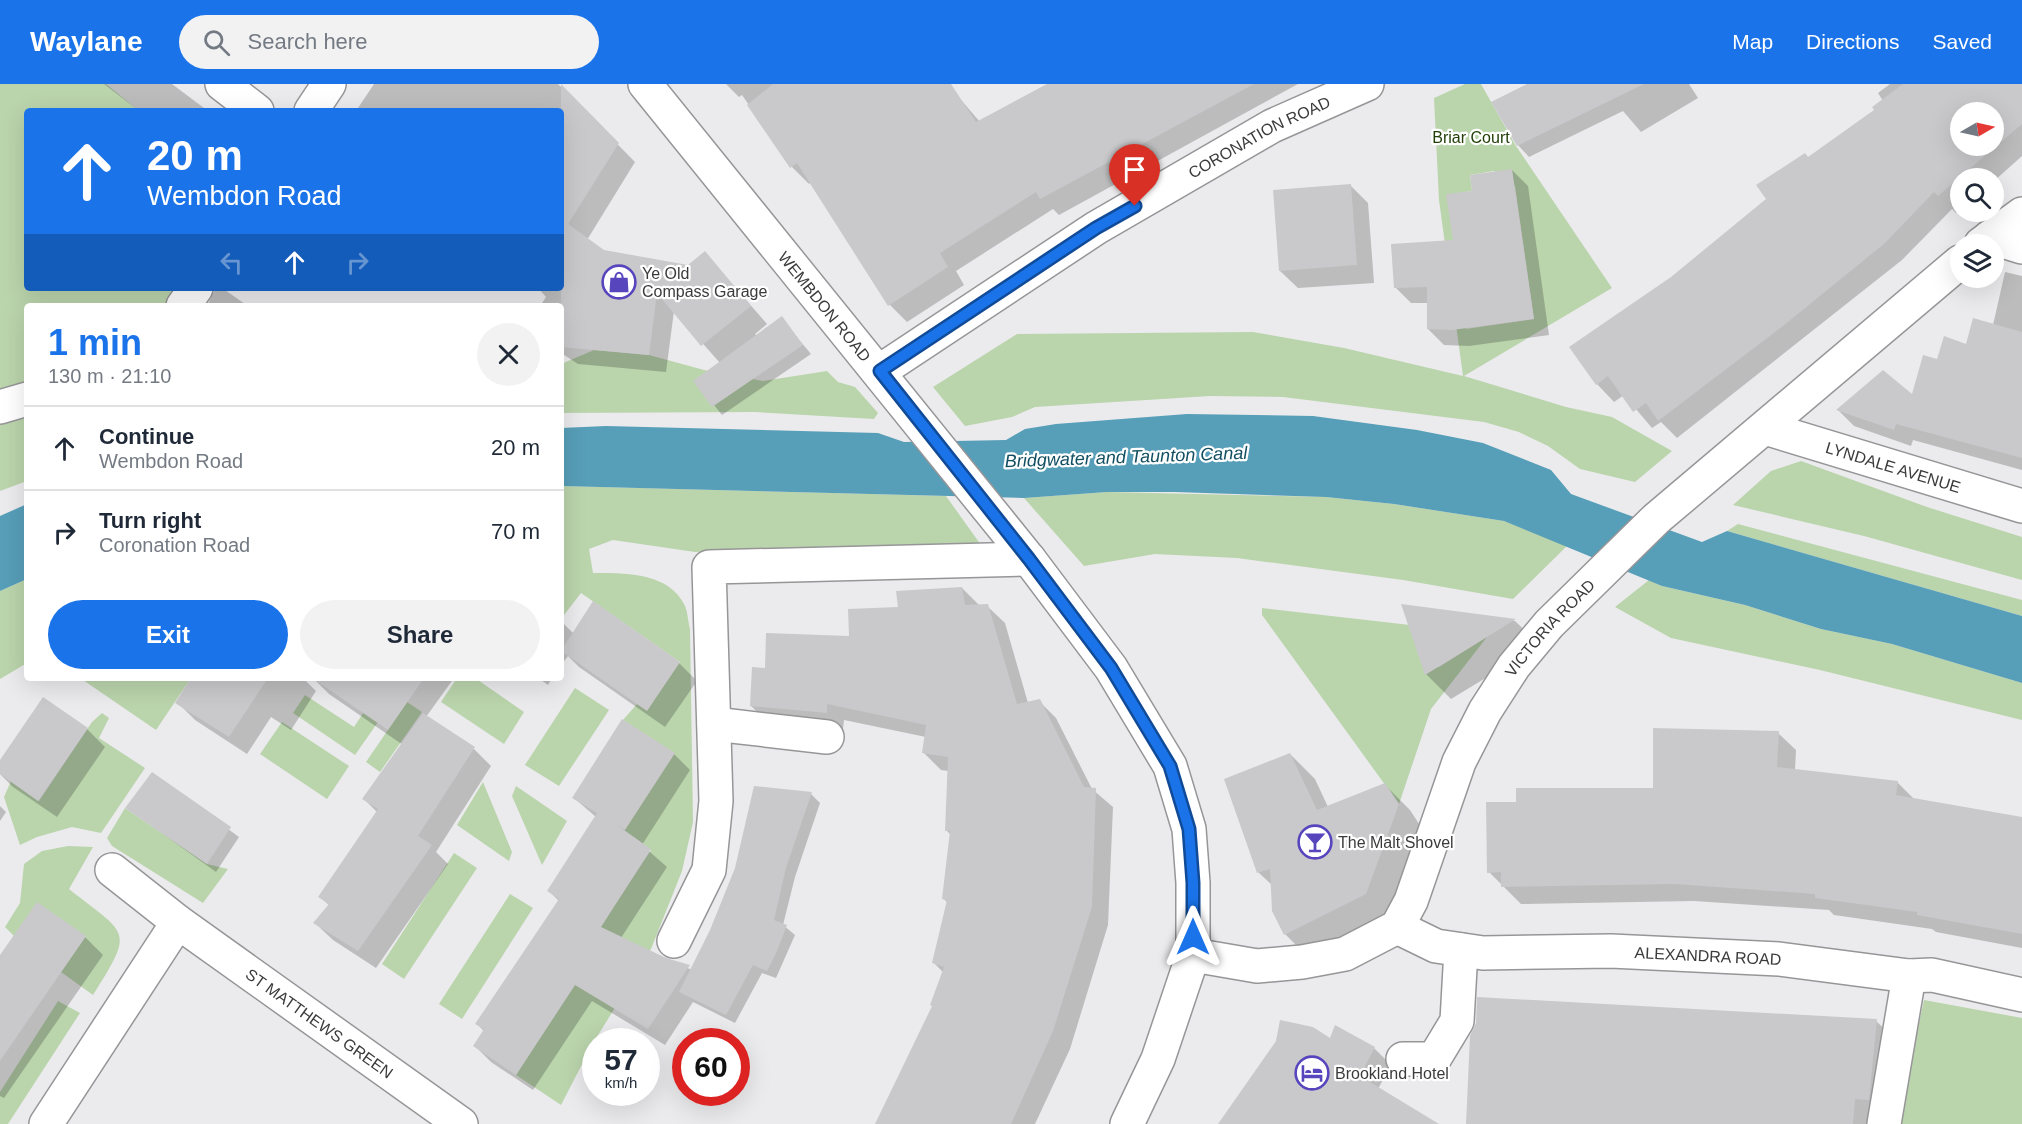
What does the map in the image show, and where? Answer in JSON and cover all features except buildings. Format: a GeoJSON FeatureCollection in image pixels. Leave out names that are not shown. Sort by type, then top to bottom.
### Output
{"type":"FeatureCollection","features":[{"type":"Feature","properties":{"kind":"street"},"geometry":{"type":"LineString","coordinates":[[222,84],[253,108]]}},
{"type":"Feature","properties":{"kind":"street"},"geometry":{"type":"LineString","coordinates":[[313,108],[329,84]]}},
{"type":"Feature","properties":{"kind":"street","name":"WEMBDON ROAD"},"geometry":{"type":"LineString","coordinates":[[645,84],[880,371],[1029,559],[1111,668],[1170,766],[1189,829],[1193,883],[1193,956],[1158,1059],[1127,1124]]}},
{"type":"Feature","properties":{"kind":"street","name":"CORONATION ROAD"},"geometry":{"type":"LineString","coordinates":[[880,371],[1096,228],[1272,126],[1367,84]]}},
{"type":"Feature","properties":{"kind":"street"},"geometry":{"type":"LineString","coordinates":[[1995,234],[2022,213]]}},
{"type":"Feature","properties":{"kind":"street"},"geometry":{"type":"LineString","coordinates":[[2004,244],[2022,247]]}},
{"type":"Feature","properties":{"kind":"street","name":"VICTORIA ROAD"},"geometry":{"type":"LineString","coordinates":[[1397,927],[1411,902],[1459,762],[1485,711],[1514,666],[1549,624],[1656,519],[1950,271]]}},
{"type":"Feature","properties":{"kind":"street"},"geometry":{"type":"LineString","coordinates":[[0,407],[24,400]]}},
{"type":"Feature","properties":{"kind":"street","name":"LYNDALE AVENUE"},"geometry":{"type":"LineString","coordinates":[[1765,428],[2022,506]]}},
{"type":"Feature","properties":{"kind":"street"},"geometry":{"type":"LineString","coordinates":[[674,941],[709,870],[716,801],[709,567],[1029,559]]}},
{"type":"Feature","properties":{"kind":"street"},"geometry":{"type":"LineString","coordinates":[[714,724],[827,736]]}},
{"type":"Feature","properties":{"kind":"street","name":"ST MATTHEWS GREEN"},"geometry":{"type":"LineString","coordinates":[[112,870],[178,922],[461,1124]]}},
{"type":"Feature","properties":{"kind":"street"},"geometry":{"type":"LineString","coordinates":[[46,1124],[178,922]]}},
{"type":"Feature","properties":{"kind":"street"},"geometry":{"type":"LineString","coordinates":[[1193,956],[1257,966],[1302,962],[1345,954],[1397,927]]}},
{"type":"Feature","properties":{"kind":"street","name":"ALEXANDRA ROAD"},"geometry":{"type":"LineString","coordinates":[[1397,927],[1436,946],[1483,953],[1611,951],[1779,959],[1909,976],[1932,975],[2022,995]]}},
{"type":"Feature","properties":{"kind":"street"},"geometry":{"type":"LineString","coordinates":[[1403,1059],[1434,1059],[1457,1021],[1461,950]]}},
{"type":"Feature","properties":{"kind":"street"},"geometry":{"type":"LineString","coordinates":[[1884,1124],[1909,976]]}},
{"type":"Feature","properties":{"kind":"green space"},"geometry":{"type":"Polygon","coordinates":[[[0,84],[106,84],[135,108],[24,108],[24,291],[203,291],[194,303],[24,303],[24,482],[0,491],[0,84]]]}},
{"type":"Feature","properties":{"kind":"green space","name":"Briar Court"},"geometry":{"type":"Polygon","coordinates":[[[1465,84],[1481,84],[1516,146],[1612,288],[1464,376],[1566,407],[1612,417],[1672,451],[1635,482],[1580,469],[1548,446],[1519,432],[1484,422],[1283,397],[1210,396],[1035,407],[1012,417],[965,426],[933,387],[1017,334],[1253,332],[1344,348],[1463,376],[1439,200],[1434,98],[1465,84]],[[1494,171],[1470,175],[1472,191],[1447,195],[1466,329],[1534,319],[1515,186],[1494,171]]]}},
{"type":"Feature","properties":{"kind":"green space"},"geometry":{"type":"Polygon","coordinates":[[[594,350],[649,355],[704,370],[763,381],[827,371],[838,382],[855,387],[878,413],[874,419],[755,412],[564,413],[564,363],[594,350]]]}},
{"type":"Feature","properties":{"kind":"green space"},"geometry":{"type":"Polygon","coordinates":[[[1801,461],[1927,507],[2022,537],[2022,580],[1864,536],[1733,505],[1771,471],[1801,461]]]}},
{"type":"Feature","properties":{"kind":"green space"},"geometry":{"type":"Polygon","coordinates":[[[564,486],[946,496],[981,545],[695,552],[613,540],[589,549],[593,573],[632,574],[657,581],[668,586],[685,606],[690,629],[693,822],[682,871],[651,949],[602,1028],[582,1028],[582,1064],[561,1105],[516,1075],[600,946],[601,926],[651,850],[624,830],[674,753],[623,720],[637,704],[647,710],[680,662],[581,593],[564,615],[564,486]]]}},
{"type":"Feature","properties":{"kind":"green space"},"geometry":{"type":"Polygon","coordinates":[[[1107,492],[1326,497],[1394,504],[1504,521],[1568,545],[1513,599],[1403,580],[1237,558],[1155,554],[1084,566],[1024,498],[1107,492]]]}},
{"type":"Feature","properties":{"kind":"green space"},"geometry":{"type":"Polygon","coordinates":[[[1738,524],[2022,600],[2022,616],[1727,531],[1738,524]]]}},
{"type":"Feature","properties":{"kind":"green space"},"geometry":{"type":"Polygon","coordinates":[[[24,580],[24,665],[0,679],[0,591],[24,580]]]}},
{"type":"Feature","properties":{"kind":"green space"},"geometry":{"type":"Polygon","coordinates":[[[1649,580],[1662,586],[1745,605],[1821,629],[1892,644],[2022,683],[2022,720],[1820,670],[1671,638],[1615,607],[1649,580]]]}},
{"type":"Feature","properties":{"kind":"green space"},"geometry":{"type":"Polygon","coordinates":[[[1262,608],[1445,629],[1418,654],[1421,662],[1428,668],[1439,667],[1487,637],[1431,709],[1399,804],[1262,615],[1262,608]]]}},
{"type":"Feature","properties":{"kind":"green space"},"geometry":{"type":"Polygon","coordinates":[[[84,681],[189,681],[156,730],[84,681]]]}},
{"type":"Feature","properties":{"kind":"green space"},"geometry":{"type":"Polygon","coordinates":[[[455,681],[479,681],[524,712],[504,744],[441,702],[455,681]]]}},
{"type":"Feature","properties":{"kind":"green space"},"geometry":{"type":"Polygon","coordinates":[[[575,688],[609,710],[559,786],[525,765],[575,688]]]}},
{"type":"Feature","properties":{"kind":"green space"},"geometry":{"type":"Polygon","coordinates":[[[377,692],[392,702],[355,755],[293,713],[305,695],[354,727],[377,692]]]}},
{"type":"Feature","properties":{"kind":"green space"},"geometry":{"type":"Polygon","coordinates":[[[407,702],[422,712],[380,772],[366,762],[407,702]]]}},
{"type":"Feature","properties":{"kind":"green space"},"geometry":{"type":"Polygon","coordinates":[[[102,713],[109,718],[99,738],[145,768],[101,833],[72,827],[37,837],[20,845],[4,797],[11,781],[39,801],[92,722],[102,713]]]}},
{"type":"Feature","properties":{"kind":"green space"},"geometry":{"type":"Polygon","coordinates":[[[282,722],[349,766],[327,799],[260,754],[282,722]]]}},
{"type":"Feature","properties":{"kind":"green space"},"geometry":{"type":"Polygon","coordinates":[[[483,782],[512,852],[509,861],[457,825],[483,782]]]}},
{"type":"Feature","properties":{"kind":"green space"},"geometry":{"type":"Polygon","coordinates":[[[516,786],[567,821],[542,865],[512,796],[516,786]]]}},
{"type":"Feature","properties":{"kind":"green space"},"geometry":{"type":"Polygon","coordinates":[[[125,808],[207,864],[228,869],[203,903],[112,846],[107,838],[125,808]]]}},
{"type":"Feature","properties":{"kind":"green space"},"geometry":{"type":"Polygon","coordinates":[[[68,846],[93,847],[69,889],[104,916],[119,934],[115,957],[93,995],[61,972],[86,936],[14,936],[5,927],[20,903],[24,864],[42,851],[68,846]]]}},
{"type":"Feature","properties":{"kind":"green space"},"geometry":{"type":"Polygon","coordinates":[[[454,853],[477,868],[404,979],[382,964],[454,853]]]}},
{"type":"Feature","properties":{"kind":"green space"},"geometry":{"type":"Polygon","coordinates":[[[510,894],[533,908],[462,1019],[439,1004],[510,894]]]}},
{"type":"Feature","properties":{"kind":"green space"},"geometry":{"type":"Polygon","coordinates":[[[1924,1000],[2022,1018],[2022,1124],[1897,1124],[1924,1000]]]}},
{"type":"Feature","properties":{"kind":"green space"},"geometry":{"type":"Polygon","coordinates":[[[58,1001],[80,1013],[8,1124],[0,1124],[0,1092],[58,1001]]]}},
{"type":"Feature","properties":{"kind":"water","name":"Bridgwater and Taunton Canal"},"geometry":{"type":"Polygon","coordinates":[[[1187,414],[1313,416],[1417,430],[1483,443],[1551,470],[1571,494],[1702,542],[1727,531],[2022,616],[2022,683],[1892,644],[1821,629],[1745,605],[1662,586],[1504,521],[1394,504],[1326,497],[1175,492],[1107,492],[1024,498],[564,486],[564,428],[606,426],[878,433],[904,442],[1006,440],[1025,429],[1056,424],[1187,414]]]}},
{"type":"Feature","properties":{"kind":"water"},"geometry":{"type":"Polygon","coordinates":[[[24,505],[24,580],[0,591],[0,516],[24,505]]]}},
{"type":"Feature","properties":{"kind":"place","name":"Ye Old Compass Garage"},"geometry":{"type":"Point","coordinates":[619,282]}},
{"type":"Feature","properties":{"kind":"place","name":"The Malt Shovel"},"geometry":{"type":"Point","coordinates":[1315,842]}},
{"type":"Feature","properties":{"kind":"place","name":"Brookland Hotel"},"geometry":{"type":"Point","coordinates":[1312,1073]}},
{"type":"Feature","properties":{"kind":"route"},"geometry":{"type":"LineString","coordinates":[[1135,206],[1096,228],[880,371],[1029,559],[1111,668],[1170,766],[1189,829],[1193,883],[1193,937]]}}]}
